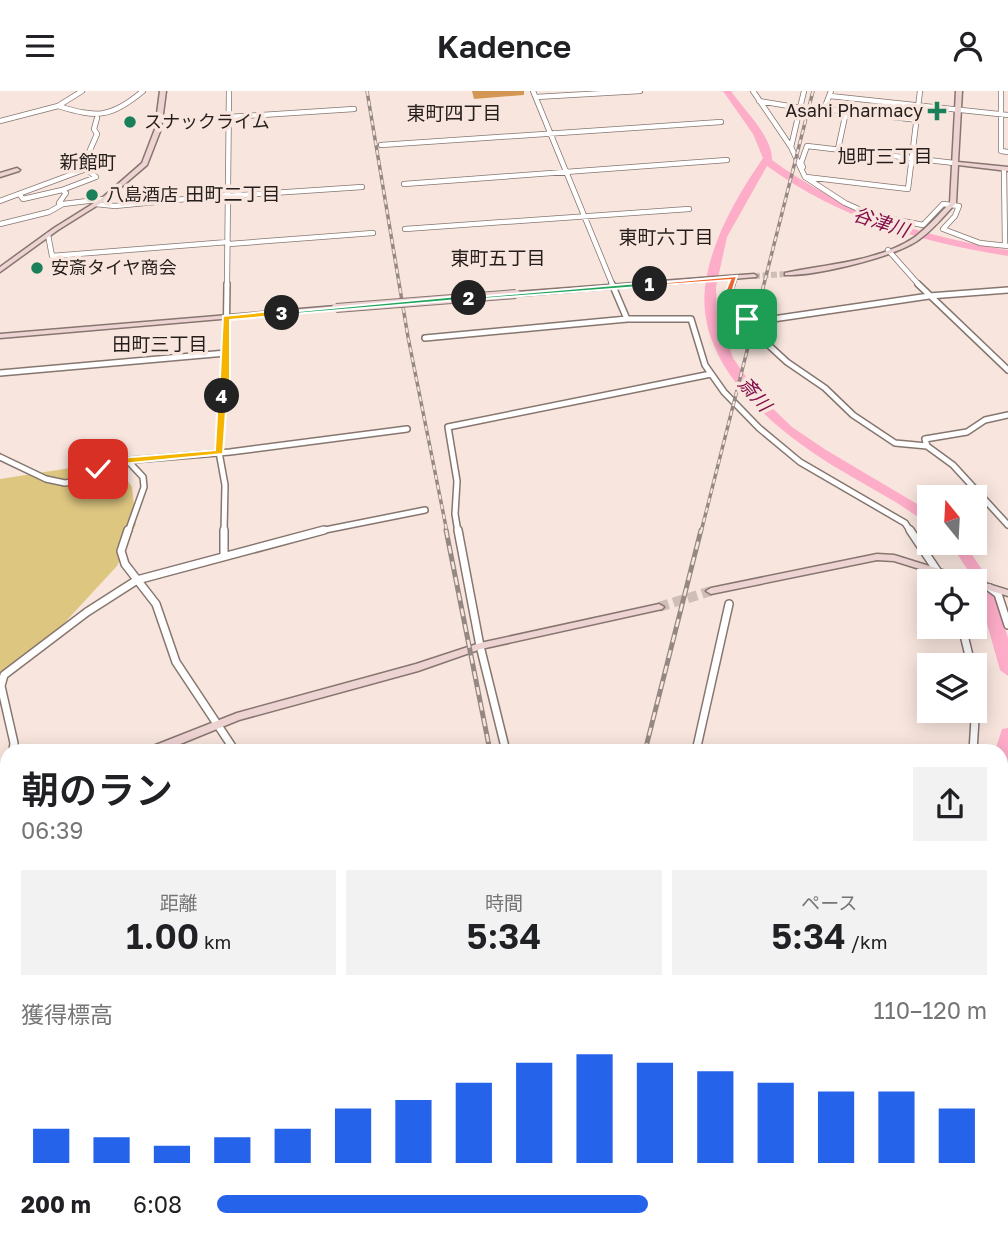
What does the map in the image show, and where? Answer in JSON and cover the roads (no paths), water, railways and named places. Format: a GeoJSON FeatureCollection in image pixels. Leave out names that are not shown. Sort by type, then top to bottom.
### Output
{"type":"FeatureCollection","features":[{"type":"Feature","properties":{"kind":"street"},"geometry":{"type":"LineString","coordinates":[[0,121],[58,106],[82,91]]}},
{"type":"Feature","properties":{"kind":"street"},"geometry":{"type":"LineString","coordinates":[[58,106],[97,118],[117,110],[143,91]]}},
{"type":"Feature","properties":{"kind":"street"},"geometry":{"type":"LineString","coordinates":[[0,270],[104,199],[145,164],[158,129],[163,91]]}},
{"type":"Feature","properties":{"kind":"street"},"geometry":{"type":"LineString","coordinates":[[224,556],[225,495],[219,452],[226,353],[229,91]]}},
{"type":"Feature","properties":{"kind":"street"},"geometry":{"type":"LineString","coordinates":[[533,91],[627,319]]}},
{"type":"Feature","properties":{"kind":"street"},"geometry":{"type":"LineString","coordinates":[[536,97],[640,91]]}},
{"type":"Feature","properties":{"kind":"street"},"geometry":{"type":"LineString","coordinates":[[753,91],[791,147],[807,177],[857,209],[903,223],[923,225],[943,204],[959,206],[955,216],[943,229],[980,243],[1006,246],[1006,169],[807,146],[801,163],[807,177]]}},
{"type":"Feature","properties":{"kind":"street"},"geometry":{"type":"LineString","coordinates":[[791,147],[804,91]]}},
{"type":"Feature","properties":{"kind":"street"},"geometry":{"type":"LineString","coordinates":[[807,177],[908,189],[914,158],[920,91]]}},
{"type":"Feature","properties":{"kind":"street"},"geometry":{"type":"LineString","coordinates":[[787,274],[863,259],[908,243],[927,230],[951,205],[960,110],[959,91]]}},
{"type":"Feature","properties":{"kind":"street"},"geometry":{"type":"LineString","coordinates":[[918,120],[824,109],[831,94],[1008,115]]}},
{"type":"Feature","properties":{"kind":"street"},"geometry":{"type":"LineString","coordinates":[[1008,98],[1001,94],[1001,151],[1008,152]]}},
{"type":"Feature","properties":{"kind":"street"},"geometry":{"type":"LineString","coordinates":[[759,101],[801,107]]}},
{"type":"Feature","properties":{"kind":"street"},"geometry":{"type":"LineString","coordinates":[[229,117],[354,109]]}},
{"type":"Feature","properties":{"kind":"street"},"geometry":{"type":"LineString","coordinates":[[838,149],[845,112]]}},
{"type":"Feature","properties":{"kind":"street"},"geometry":{"type":"LineString","coordinates":[[90,157],[87,157],[96,134],[94,129],[97,118]]}},
{"type":"Feature","properties":{"kind":"street"},"geometry":{"type":"LineString","coordinates":[[381,145],[722,122]]}},
{"type":"Feature","properties":{"kind":"street"},"geometry":{"type":"LineString","coordinates":[[404,184],[727,160]]}},
{"type":"Feature","properties":{"kind":"street"},"geometry":{"type":"LineString","coordinates":[[0,201],[86,169],[96,177],[62,190],[23,199],[20,195]]}},
{"type":"Feature","properties":{"kind":"street"},"geometry":{"type":"LineString","coordinates":[[0,175],[17,170]]}},
{"type":"Feature","properties":{"kind":"street"},"geometry":{"type":"LineString","coordinates":[[96,204],[115,206],[226,195],[362,187]]}},
{"type":"Feature","properties":{"kind":"street"},"geometry":{"type":"LineString","coordinates":[[62,190],[66,193],[60,203],[63,204]]}},
{"type":"Feature","properties":{"kind":"street"},"geometry":{"type":"LineString","coordinates":[[0,224],[49,212],[63,204],[104,199]]}},
{"type":"Feature","properties":{"kind":"street"},"geometry":{"type":"LineString","coordinates":[[405,229],[690,209]]}},
{"type":"Feature","properties":{"kind":"street"},"geometry":{"type":"LineString","coordinates":[[48,235],[49,251],[52,255],[373,233]]}},
{"type":"Feature","properties":{"kind":"street"},"geometry":{"type":"LineString","coordinates":[[888,250],[929,296],[1008,370]]}},
{"type":"Feature","properties":{"kind":"street"},"geometry":{"type":"LineString","coordinates":[[0,336],[754,276]]}},
{"type":"Feature","properties":{"kind":"street"},"geometry":{"type":"LineString","coordinates":[[732,278],[725,302],[726,317],[766,320],[929,296],[1008,290]]}},
{"type":"Feature","properties":{"kind":"street"},"geometry":{"type":"LineString","coordinates":[[425,338],[627,319],[691,319],[710,374],[759,428],[800,462],[905,523],[939,569]]}},
{"type":"Feature","properties":{"kind":"street"},"geometry":{"type":"LineString","coordinates":[[766,320],[762,339],[787,362],[825,388],[853,415],[895,443],[928,446]]}},
{"type":"Feature","properties":{"kind":"street"},"geometry":{"type":"LineString","coordinates":[[0,373],[226,353]]}},
{"type":"Feature","properties":{"kind":"street"},"geometry":{"type":"LineString","coordinates":[[504,744],[480,646],[455,514],[457,481],[448,427],[710,374]]}},
{"type":"Feature","properties":{"kind":"street"},"geometry":{"type":"LineString","coordinates":[[1008,415],[985,420],[967,432],[925,439],[928,446],[953,465],[1008,525]]}},
{"type":"Feature","properties":{"kind":"street"},"geometry":{"type":"LineString","coordinates":[[0,457],[14,459],[38,476],[64,484],[82,479],[108,464],[127,460],[219,452],[407,429]]}},
{"type":"Feature","properties":{"kind":"street"},"geometry":{"type":"LineString","coordinates":[[127,460],[142,477],[144,487],[121,551],[125,564],[156,604],[177,662],[230,744]]}},
{"type":"Feature","properties":{"kind":"street"},"geometry":{"type":"LineString","coordinates":[[14,744],[3,715],[1,686],[4,675],[87,612],[137,580],[301,535],[425,510]]}},
{"type":"Feature","properties":{"kind":"street"},"geometry":{"type":"LineString","coordinates":[[711,591],[877,557],[894,558],[926,569]]}},
{"type":"Feature","properties":{"kind":"street"},"geometry":{"type":"LineString","coordinates":[[987,587],[1008,593]]}},
{"type":"Feature","properties":{"kind":"street"},"geometry":{"type":"LineString","coordinates":[[990,588],[998,594],[1008,625]]}},
{"type":"Feature","properties":{"kind":"street"},"geometry":{"type":"LineString","coordinates":[[698,744],[729,604]]}},
{"type":"Feature","properties":{"kind":"street"},"geometry":{"type":"LineString","coordinates":[[169,744],[237,716],[418,667],[480,646],[659,607]]}},
{"type":"Feature","properties":{"kind":"street"},"geometry":{"type":"LineString","coordinates":[[967,639],[975,661],[978,682],[978,720],[974,744]]}},
{"type":"Feature","properties":{"kind":"waterway","name":"斎川"},"geometry":{"type":"LineString","coordinates":[[727,91],[757,134],[768,158],[722,237],[710,291],[717,337],[739,378],[770,414],[821,453],[917,509]]}},
{"type":"Feature","properties":{"kind":"waterway","name":"谷津川"},"geometry":{"type":"LineString","coordinates":[[767,161],[794,181],[851,212],[912,233],[1008,253]]}},
{"type":"Feature","properties":{"kind":"waterway","name":"斎川"},"geometry":{"type":"LineString","coordinates":[[966,555],[984,586],[1008,670]]}},
{"type":"Feature","properties":{"kind":"waterway","name":"斎川"},"geometry":{"type":"LineString","coordinates":[[1005,744],[1008,734]]}},
{"type":"Feature","properties":{"kind":"tunnel"},"geometry":{"type":"LineString","coordinates":[[754,276],[787,274]]}},
{"type":"Feature","properties":{"kind":"tunnel"},"geometry":{"type":"LineString","coordinates":[[659,607],[711,591]]}},
{"type":"Feature","properties":{"kind":"railway"},"geometry":{"type":"LineString","coordinates":[[367,91],[408,337],[447,532]]}},
{"type":"Feature","properties":{"kind":"railway"},"geometry":{"type":"LineString","coordinates":[[701,532],[813,91]]}},
{"type":"Feature","properties":{"kind":"railway"},"geometry":{"type":"LineString","coordinates":[[446,530],[489,744]]}},
{"type":"Feature","properties":{"kind":"railway"},"geometry":{"type":"LineString","coordinates":[[647,744],[701,530]]}},
{"type":"Feature","properties":{"kind":"place","name":"Asahi Pharmacy"},"geometry":{"type":"Point","coordinates":[937,111]}},
{"type":"Feature","properties":{"kind":"place","name":"スナックライム"},"geometry":{"type":"Point","coordinates":[130,122]}},
{"type":"Feature","properties":{"kind":"place","name":"八島酒店"},"geometry":{"type":"Point","coordinates":[92,195]}},
{"type":"Feature","properties":{"kind":"place","name":"安斎タイヤ商会"},"geometry":{"type":"Point","coordinates":[37,268]}},
{"type":"Feature","properties":{"kind":"district","name":"東町四丁目"},"geometry":{"type":"Point","coordinates":[454,113]}},
{"type":"Feature","properties":{"kind":"district","name":"旭町三丁目"},"geometry":{"type":"Point","coordinates":[885,156]}},
{"type":"Feature","properties":{"kind":"district","name":"新館町"},"geometry":{"type":"Point","coordinates":[88,162]}},
{"type":"Feature","properties":{"kind":"district","name":"田町二丁目"},"geometry":{"type":"Point","coordinates":[233,194]}},
{"type":"Feature","properties":{"kind":"district","name":"東町六丁目"},"geometry":{"type":"Point","coordinates":[666,237]}},
{"type":"Feature","properties":{"kind":"district","name":"東町五丁目"},"geometry":{"type":"Point","coordinates":[498,258]}},
{"type":"Feature","properties":{"kind":"district","name":"田町三丁目"},"geometry":{"type":"Point","coordinates":[160,344]}}]}
